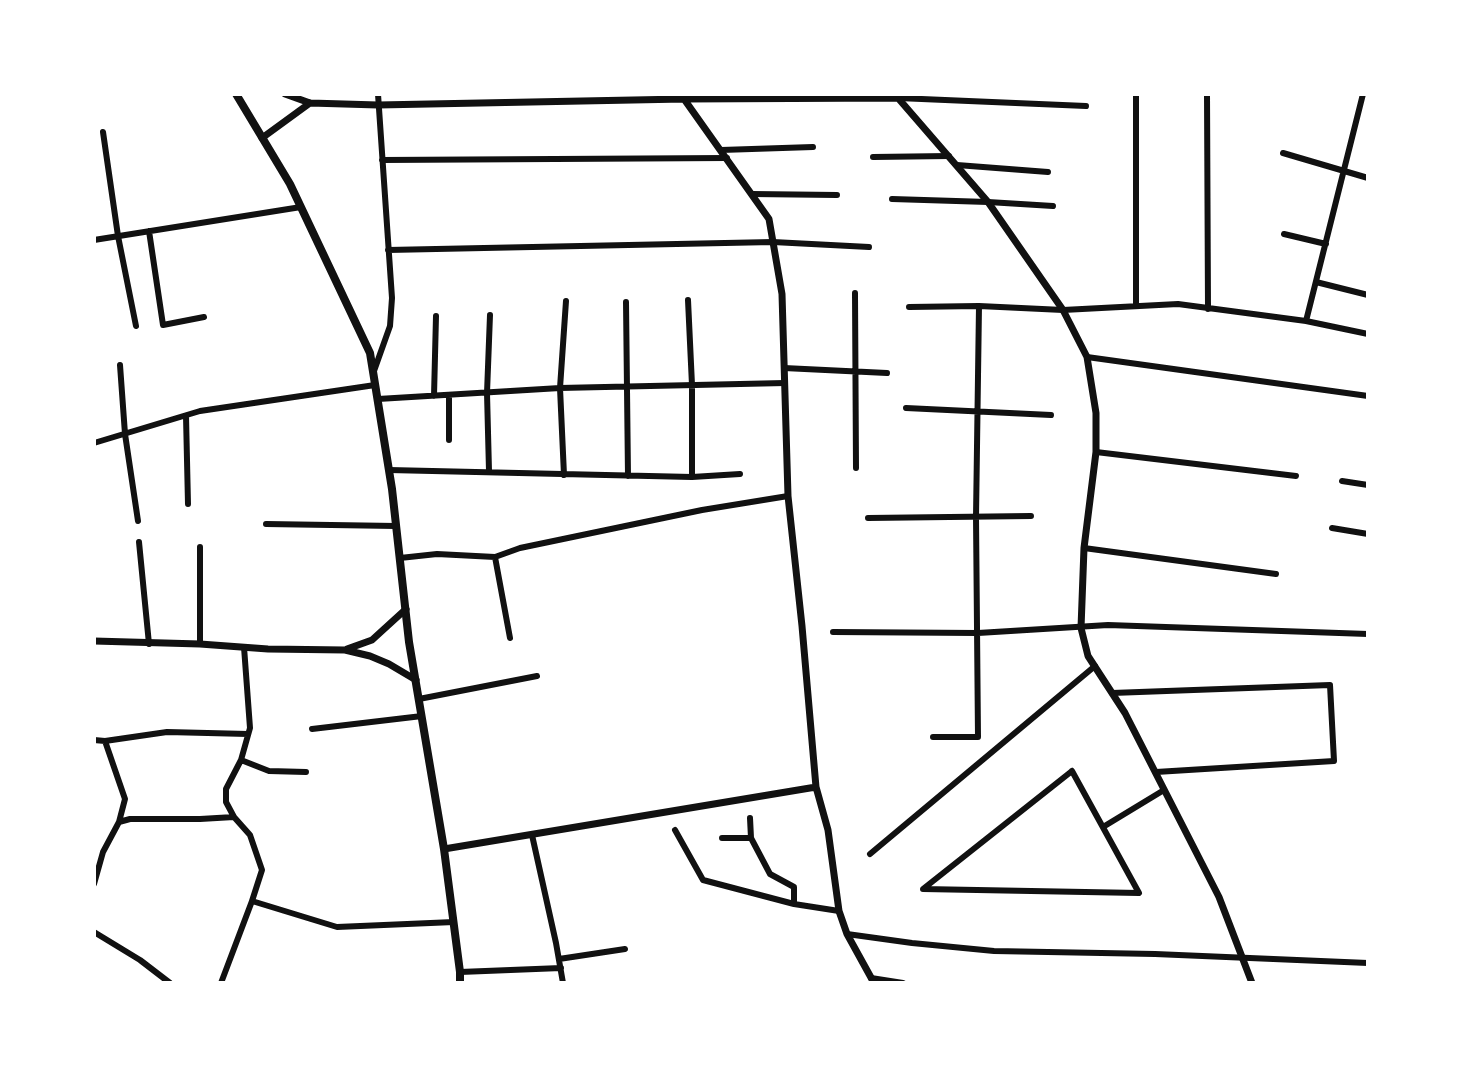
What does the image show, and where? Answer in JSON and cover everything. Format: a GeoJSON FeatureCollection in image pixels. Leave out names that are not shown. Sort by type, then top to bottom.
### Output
{"type":"FeatureCollection","features":[{"type":"Feature","properties":{"kind":"main road"},"geometry":{"type":"LineString","coordinates":[[236,94],[290,184],[370,353],[389,470],[416,680],[444,849],[460,983]]}},
{"type":"Feature","properties":{"kind":"street"},"geometry":{"type":"LineString","coordinates":[[285,94],[310,103],[378,105],[899,96],[1086,106]]}},
{"type":"Feature","properties":{"kind":"street"},"geometry":{"type":"LineString","coordinates":[[373,372],[390,326],[392,298],[378,94]]}},
{"type":"Feature","properties":{"kind":"street"},"geometry":{"type":"LineString","coordinates":[[1136,94],[1136,306]]}},
{"type":"Feature","properties":{"kind":"street"},"geometry":{"type":"LineString","coordinates":[[1207,94],[1208,309]]}},
{"type":"Feature","properties":{"kind":"street"},"geometry":{"type":"LineString","coordinates":[[1306,321],[1363,94]]}},
{"type":"Feature","properties":{"kind":"street"},"geometry":{"type":"LineString","coordinates":[[899,96],[988,202],[1063,310],[1087,357],[1096,413],[1096,452],[1084,548],[1081,628],[1088,656],[1125,713],[1219,897],[1252,983]]}},
{"type":"Feature","properties":{"kind":"street"},"geometry":{"type":"LineString","coordinates":[[684,99],[769,219],[782,294],[788,496],[816,787],[828,830],[839,911],[847,934],[872,980],[903,983]]}},
{"type":"Feature","properties":{"kind":"street"},"geometry":{"type":"LineString","coordinates":[[262,138],[310,103]]}},
{"type":"Feature","properties":{"kind":"street"},"geometry":{"type":"LineString","coordinates":[[103,132],[118,236],[136,326]]}},
{"type":"Feature","properties":{"kind":"street"},"geometry":{"type":"LineString","coordinates":[[721,150],[813,147]]}},
{"type":"Feature","properties":{"kind":"street"},"geometry":{"type":"LineString","coordinates":[[1283,153],[1368,178]]}},
{"type":"Feature","properties":{"kind":"street"},"geometry":{"type":"LineString","coordinates":[[873,157],[949,156]]}},
{"type":"Feature","properties":{"kind":"street"},"geometry":{"type":"LineString","coordinates":[[382,160],[727,158]]}},
{"type":"Feature","properties":{"kind":"street"},"geometry":{"type":"LineString","coordinates":[[957,165],[1048,172]]}},
{"type":"Feature","properties":{"kind":"street"},"geometry":{"type":"LineString","coordinates":[[752,194],[837,195]]}},
{"type":"Feature","properties":{"kind":"street"},"geometry":{"type":"LineString","coordinates":[[892,199],[1053,206]]}},
{"type":"Feature","properties":{"kind":"street"},"geometry":{"type":"LineString","coordinates":[[94,240],[301,207]]}},
{"type":"Feature","properties":{"kind":"street"},"geometry":{"type":"LineString","coordinates":[[149,231],[163,325],[204,317]]}},
{"type":"Feature","properties":{"kind":"street"},"geometry":{"type":"LineString","coordinates":[[1284,234],[1326,244]]}},
{"type":"Feature","properties":{"kind":"street"},"geometry":{"type":"LineString","coordinates":[[388,250],[773,242],[869,247]]}},
{"type":"Feature","properties":{"kind":"street"},"geometry":{"type":"LineString","coordinates":[[1316,282],[1368,295]]}},
{"type":"Feature","properties":{"kind":"street"},"geometry":{"type":"LineString","coordinates":[[855,293],[856,468]]}},
{"type":"Feature","properties":{"kind":"street"},"geometry":{"type":"LineString","coordinates":[[688,300],[692,477]]}},
{"type":"Feature","properties":{"kind":"street"},"geometry":{"type":"LineString","coordinates":[[564,475],[560,388],[566,301]]}},
{"type":"Feature","properties":{"kind":"street"},"geometry":{"type":"LineString","coordinates":[[626,302],[628,476]]}},
{"type":"Feature","properties":{"kind":"street"},"geometry":{"type":"LineString","coordinates":[[909,307],[1063,310],[1178,304],[1306,321],[1368,334]]}},
{"type":"Feature","properties":{"kind":"street"},"geometry":{"type":"LineString","coordinates":[[933,737],[978,737],[976,517],[979,306]]}},
{"type":"Feature","properties":{"kind":"street"},"geometry":{"type":"LineString","coordinates":[[489,471],[487,393],[490,315]]}},
{"type":"Feature","properties":{"kind":"street"},"geometry":{"type":"LineString","coordinates":[[434,396],[436,316]]}},
{"type":"Feature","properties":{"kind":"street"},"geometry":{"type":"LineString","coordinates":[[1087,357],[1368,396]]}},
{"type":"Feature","properties":{"kind":"street"},"geometry":{"type":"LineString","coordinates":[[120,365],[125,434],[138,521]]}},
{"type":"Feature","properties":{"kind":"street"},"geometry":{"type":"LineString","coordinates":[[784,368],[887,373]]}},
{"type":"Feature","properties":{"kind":"street"},"geometry":{"type":"LineString","coordinates":[[378,399],[560,388],[785,383]]}},
{"type":"Feature","properties":{"kind":"street"},"geometry":{"type":"LineString","coordinates":[[94,443],[200,411],[375,385]]}},
{"type":"Feature","properties":{"kind":"street"},"geometry":{"type":"LineString","coordinates":[[449,395],[449,440]]}},
{"type":"Feature","properties":{"kind":"street"},"geometry":{"type":"LineString","coordinates":[[906,408],[1051,415]]}},
{"type":"Feature","properties":{"kind":"street"},"geometry":{"type":"LineString","coordinates":[[186,416],[188,504]]}},
{"type":"Feature","properties":{"kind":"street"},"geometry":{"type":"LineString","coordinates":[[1096,452],[1296,476]]}},
{"type":"Feature","properties":{"kind":"street"},"geometry":{"type":"LineString","coordinates":[[389,470],[692,477],[740,474]]}},
{"type":"Feature","properties":{"kind":"street"},"geometry":{"type":"LineString","coordinates":[[1342,481],[1368,485]]}},
{"type":"Feature","properties":{"kind":"street"},"geometry":{"type":"LineString","coordinates":[[400,558],[437,554],[495,557],[520,548],[702,510],[788,496]]}},
{"type":"Feature","properties":{"kind":"street"},"geometry":{"type":"LineString","coordinates":[[868,518],[1031,516]]}},
{"type":"Feature","properties":{"kind":"street"},"geometry":{"type":"LineString","coordinates":[[266,524],[396,526]]}},
{"type":"Feature","properties":{"kind":"street"},"geometry":{"type":"LineString","coordinates":[[1332,528],[1368,534]]}},
{"type":"Feature","properties":{"kind":"street"},"geometry":{"type":"LineString","coordinates":[[139,542],[149,644]]}},
{"type":"Feature","properties":{"kind":"street"},"geometry":{"type":"LineString","coordinates":[[200,547],[200,644]]}},
{"type":"Feature","properties":{"kind":"street"},"geometry":{"type":"LineString","coordinates":[[1084,548],[1276,574]]}},
{"type":"Feature","properties":{"kind":"street"},"geometry":{"type":"LineString","coordinates":[[495,557],[510,638]]}},
{"type":"Feature","properties":{"kind":"street"},"geometry":{"type":"LineString","coordinates":[[345,650],[372,640],[406,609]]}},
{"type":"Feature","properties":{"kind":"street"},"geometry":{"type":"LineString","coordinates":[[833,632],[978,633],[1108,625],[1368,634]]}},
{"type":"Feature","properties":{"kind":"street"},"geometry":{"type":"LineString","coordinates":[[94,641],[345,650],[389,664],[416,680]]}},
{"type":"Feature","properties":{"kind":"street"},"geometry":{"type":"LineString","coordinates":[[221,983],[262,870],[250,835],[226,802],[226,789],[241,760],[250,728],[244,647]]}},
{"type":"Feature","properties":{"kind":"street"},"geometry":{"type":"LineString","coordinates":[[870,854],[1095,666]]}},
{"type":"Feature","properties":{"kind":"street"},"geometry":{"type":"LineString","coordinates":[[419,699],[537,676]]}},
{"type":"Feature","properties":{"kind":"street"},"geometry":{"type":"LineString","coordinates":[[1112,693],[1330,685],[1334,761],[1156,772]]}},
{"type":"Feature","properties":{"kind":"street"},"geometry":{"type":"LineString","coordinates":[[312,729],[422,716]]}},
{"type":"Feature","properties":{"kind":"street"},"geometry":{"type":"LineString","coordinates":[[94,740],[167,732],[248,734]]}},
{"type":"Feature","properties":{"kind":"street"},"geometry":{"type":"LineString","coordinates":[[94,884],[103,852],[119,822],[125,799],[105,741]]}},
{"type":"Feature","properties":{"kind":"street"},"geometry":{"type":"LineString","coordinates":[[241,760],[269,771],[306,772]]}},
{"type":"Feature","properties":{"kind":"street"},"geometry":{"type":"LineString","coordinates":[[1072,771],[1103,827],[1139,893],[923,889],[1072,771]]}},
{"type":"Feature","properties":{"kind":"street"},"geometry":{"type":"LineString","coordinates":[[444,849],[816,787]]}},
{"type":"Feature","properties":{"kind":"street"},"geometry":{"type":"LineString","coordinates":[[1103,827],[1164,790]]}},
{"type":"Feature","properties":{"kind":"street"},"geometry":{"type":"LineString","coordinates":[[119,822],[130,819],[234,817]]}},
{"type":"Feature","properties":{"kind":"street"},"geometry":{"type":"LineString","coordinates":[[750,818],[751,838],[770,874],[794,887],[794,904]]}},
{"type":"Feature","properties":{"kind":"street"},"geometry":{"type":"LineString","coordinates":[[675,830],[703,880],[794,904],[839,911]]}},
{"type":"Feature","properties":{"kind":"street"},"geometry":{"type":"LineString","coordinates":[[532,835],[563,983]]}},
{"type":"Feature","properties":{"kind":"street"},"geometry":{"type":"LineString","coordinates":[[722,838],[751,838]]}},
{"type":"Feature","properties":{"kind":"street"},"geometry":{"type":"LineString","coordinates":[[252,901],[337,927],[454,922]]}},
{"type":"Feature","properties":{"kind":"street"},"geometry":{"type":"LineString","coordinates":[[94,932],[170,983]]}},
{"type":"Feature","properties":{"kind":"street"},"geometry":{"type":"LineString","coordinates":[[847,934],[994,951],[1368,963]]}},
{"type":"Feature","properties":{"kind":"street"},"geometry":{"type":"LineString","coordinates":[[559,959],[625,949]]}},
{"type":"Feature","properties":{"kind":"street"},"geometry":{"type":"LineString","coordinates":[[460,972],[561,968]]}}]}
